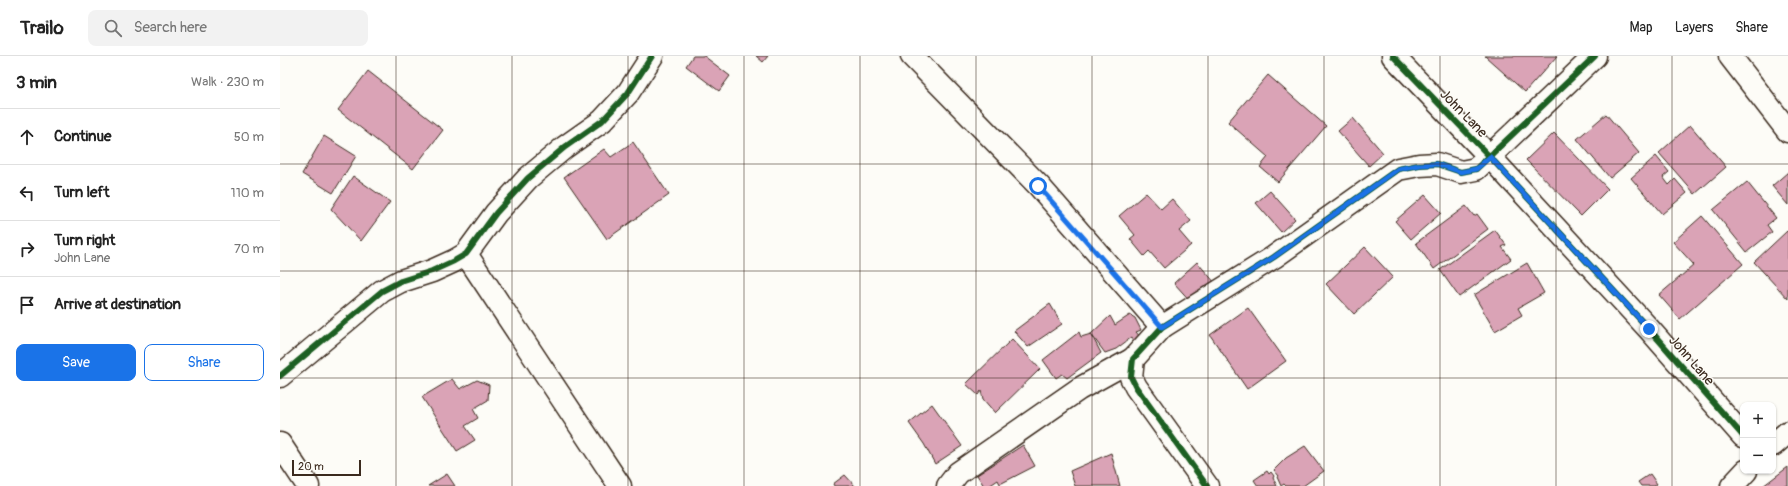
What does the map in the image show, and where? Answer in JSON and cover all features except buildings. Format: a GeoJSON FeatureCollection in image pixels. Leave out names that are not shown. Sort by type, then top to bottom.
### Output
{"type":"FeatureCollection","features":[{"type":"Feature","properties":{"kind":"street"},"geometry":{"type":"LineString","coordinates":[[280,376],[382,291],[401,281],[432,271],[466,254],[496,213],[528,178],[565,147],[602,121],[628,93],[652,56]]}},
{"type":"Feature","properties":{"kind":"street"},"geometry":{"type":"LineString","coordinates":[[912,56],[1038,186],[1162,327]]}},
{"type":"Feature","properties":{"kind":"street","name":"John Lane"},"geometry":{"type":"LineString","coordinates":[[1393,56],[1490,157],[1649,329],[1740,433]]}},
{"type":"Feature","properties":{"kind":"street"},"geometry":{"type":"LineString","coordinates":[[948,486],[958,473],[1078,389],[1133,359],[1162,327],[1274,257],[1398,169],[1419,165],[1437,164],[1461,172],[1476,169],[1595,56]]}},
{"type":"Feature","properties":{"kind":"street"},"geometry":{"type":"LineString","coordinates":[[1730,56],[1788,131]]}},
{"type":"Feature","properties":{"kind":"street"},"geometry":{"type":"LineString","coordinates":[[466,254],[620,486]]}},
{"type":"Feature","properties":{"kind":"street"},"geometry":{"type":"LineString","coordinates":[[1133,359],[1131,377],[1136,387],[1207,486]]}},
{"type":"Feature","properties":{"kind":"street"},"geometry":{"type":"LineString","coordinates":[[1776,442],[1788,432]]}},
{"type":"Feature","properties":{"kind":"street"},"geometry":{"type":"LineString","coordinates":[[280,444],[308,486]]}},
{"type":"Feature","properties":{"kind":"street"},"geometry":{"type":"LineString","coordinates":[[1732,486],[1743,474]]}},
{"type":"Feature","properties":{"kind":"cycle path"},"geometry":{"type":"LineString","coordinates":[[280,376],[382,291],[401,281],[432,271],[466,254],[496,213],[528,178],[565,147],[602,121],[628,93],[652,56]]}},
{"type":"Feature","properties":{"kind":"cycle path"},"geometry":{"type":"LineString","coordinates":[[1393,56],[1490,157],[1649,329],[1740,433]]}},
{"type":"Feature","properties":{"kind":"cycle path"},"geometry":{"type":"LineString","coordinates":[[1207,486],[1136,387],[1131,377],[1133,359],[1162,327],[1274,257],[1398,169],[1419,165],[1437,164],[1461,172],[1476,169],[1595,56]]}},
{"type":"Feature","properties":{"kind":"route"},"geometry":{"type":"LineString","coordinates":[[1038,186],[1162,327],[1274,257],[1398,169],[1419,165],[1437,164],[1461,172],[1476,169],[1490,157],[1649,329]]}}]}
